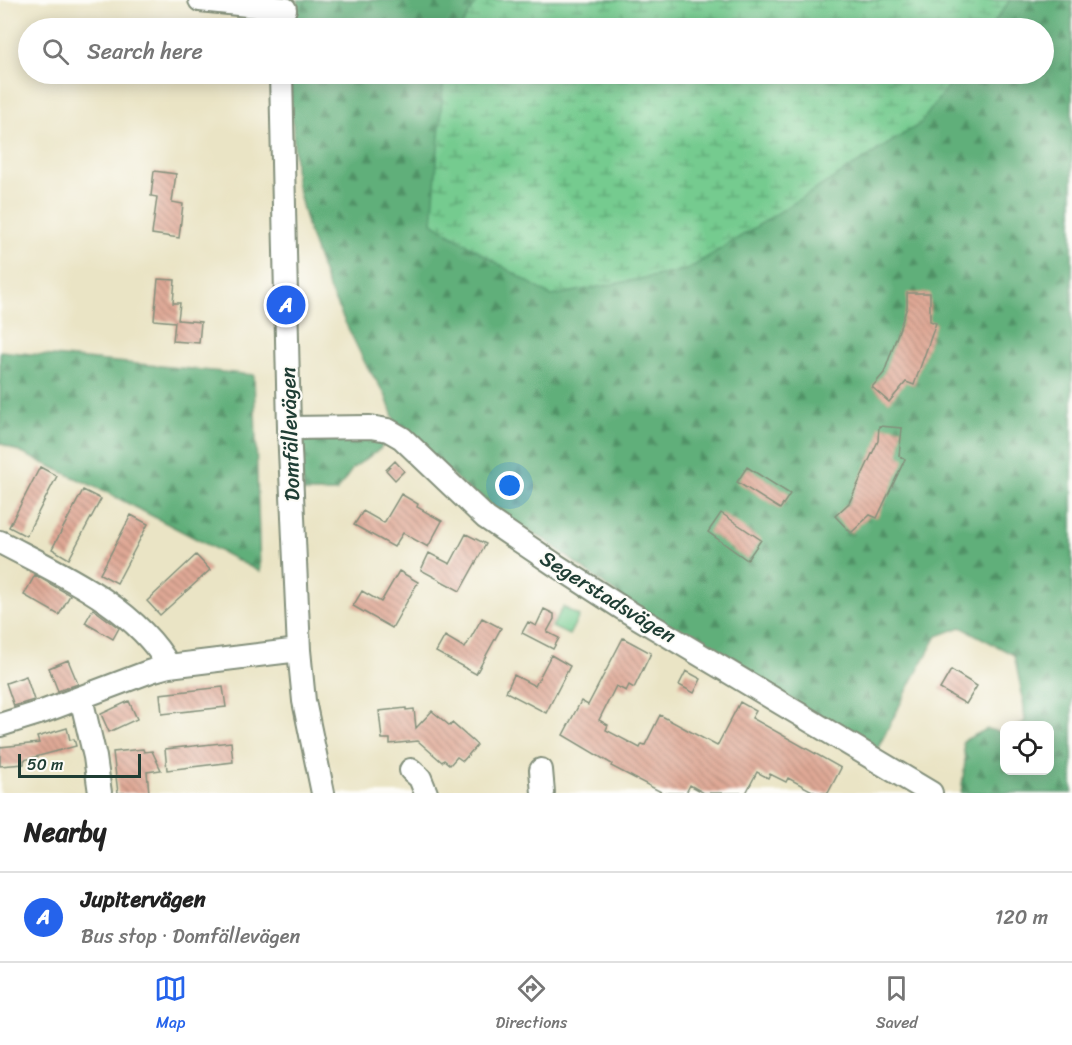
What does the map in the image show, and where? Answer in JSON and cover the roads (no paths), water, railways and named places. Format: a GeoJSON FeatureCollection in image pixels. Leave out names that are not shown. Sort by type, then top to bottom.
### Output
{"type":"FeatureCollection","features":[{"type":"Feature","properties":{"kind":"street"},"geometry":{"type":"LineString","coordinates":[[200,0],[285,13]]}},
{"type":"Feature","properties":{"kind":"street","name":"Domfällevägen"},"geometry":{"type":"LineString","coordinates":[[281,84],[289,428],[299,650],[304,701],[323,793]]}},
{"type":"Feature","properties":{"kind":"street","name":"Segerstadsvägen"},"geometry":{"type":"LineString","coordinates":[[289,428],[370,427],[388,430],[402,438],[486,518],[557,566],[622,608],[931,793]]}},
{"type":"Feature","properties":{"kind":"street"},"geometry":{"type":"LineString","coordinates":[[0,542],[83,587],[127,617],[145,632],[170,666]]}},
{"type":"Feature","properties":{"kind":"street"},"geometry":{"type":"LineString","coordinates":[[0,725],[10,724],[117,682],[170,666],[299,650]]}},
{"type":"Feature","properties":{"kind":"street"},"geometry":{"type":"LineString","coordinates":[[81,698],[95,757],[100,793]]}},
{"type":"Feature","properties":{"kind":"street"},"geometry":{"type":"LineString","coordinates":[[411,770],[420,778],[426,793]]}},
{"type":"Feature","properties":{"kind":"street"},"geometry":{"type":"LineString","coordinates":[[542,770],[543,793]]}},
{"type":"Feature","properties":{"kind":"place","name":"Jupitervägen"},"geometry":{"type":"Point","coordinates":[286,305]}}]}
